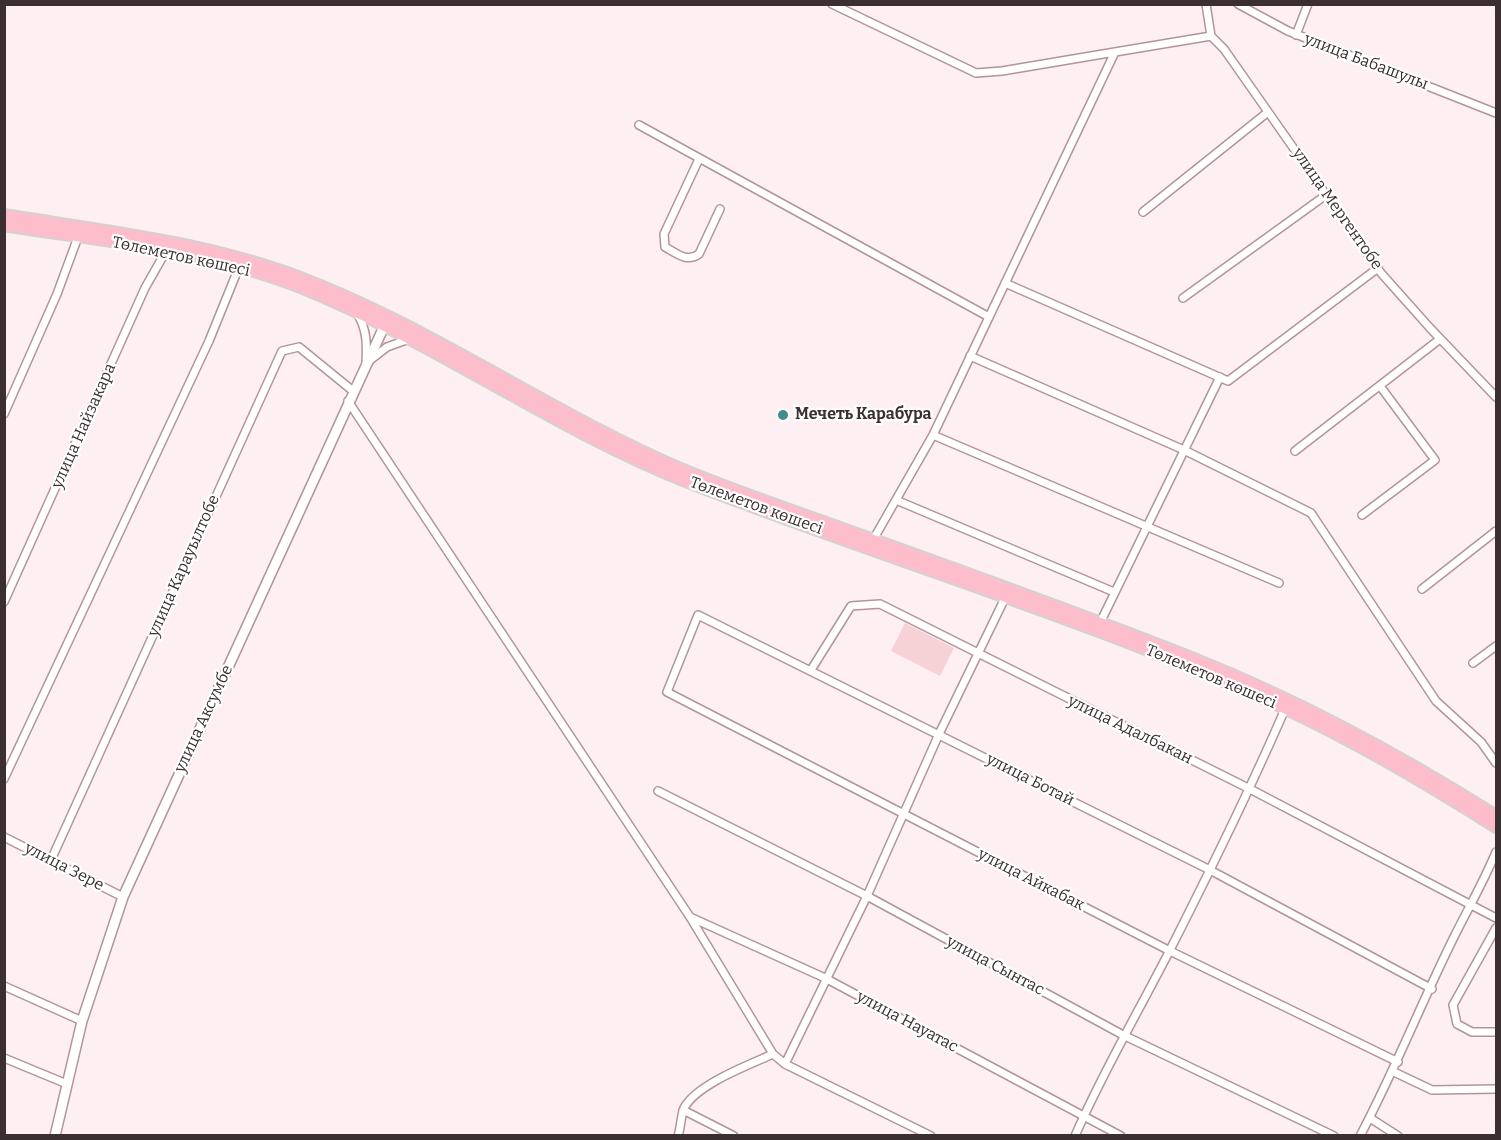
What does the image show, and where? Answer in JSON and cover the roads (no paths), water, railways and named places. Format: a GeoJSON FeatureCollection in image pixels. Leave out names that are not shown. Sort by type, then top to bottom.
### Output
{"type":"FeatureCollection","features":[{"type":"Feature","properties":{"kind":"main road","name":"Төлеметов көшесі"},"geometry":{"type":"LineString","coordinates":[[4,215],[169,242],[243,259],[297,277],[387,320],[541,402],[685,471],[873,540],[1061,613],[1286,709],[1368,751],[1497,827]]}},
{"type":"Feature","properties":{"kind":"main road","name":"Төлеметов көшесі"},"geometry":{"type":"LineString","coordinates":[[4,225],[166,251],[239,267],[294,285],[356,311],[387,320],[411,339],[593,440],[682,479],[1005,598],[1100,623],[1196,660],[1291,702],[1444,783],[1497,816]]}},
{"type":"Feature","properties":{"kind":"main road","name":"улица Аксумбе"},"geometry":{"type":"LineString","coordinates":[[55,1136],[82,1021],[123,897],[387,320]]}},
{"type":"Feature","properties":{"kind":"street"},"geometry":{"type":"LineString","coordinates":[[832,4],[976,73],[1002,71],[1211,36],[1206,4]]}},
{"type":"Feature","properties":{"kind":"street","name":"улица Бабашулы"},"geometry":{"type":"LineString","coordinates":[[1238,4],[1296,35],[1497,113]]}},
{"type":"Feature","properties":{"kind":"street"},"geometry":{"type":"LineString","coordinates":[[1296,35],[1308,4]]}},
{"type":"Feature","properties":{"kind":"street","name":"улица Мергентобе"},"geometry":{"type":"LineString","coordinates":[[1211,36],[1224,49],[1378,267],[1440,339],[1497,397]]}},
{"type":"Feature","properties":{"kind":"street"},"geometry":{"type":"LineString","coordinates":[[873,540],[933,435],[1115,52]]}},
{"type":"Feature","properties":{"kind":"street"},"geometry":{"type":"LineString","coordinates":[[1143,212],[1268,112]]}},
{"type":"Feature","properties":{"kind":"street"},"geometry":{"type":"LineString","coordinates":[[639,125],[989,317]]}},
{"type":"Feature","properties":{"kind":"street"},"geometry":{"type":"LineString","coordinates":[[699,159],[664,234],[665,247],[685,258],[693,258],[699,254],[720,209]]}},
{"type":"Feature","properties":{"kind":"street"},"geometry":{"type":"LineString","coordinates":[[1183,298],[1326,195]]}},
{"type":"Feature","properties":{"kind":"street"},"geometry":{"type":"LineString","coordinates":[[4,414],[57,294],[78,237]]}},
{"type":"Feature","properties":{"kind":"street","name":"улица Найзакара"},"geometry":{"type":"LineString","coordinates":[[4,602],[145,288],[166,251]]}},
{"type":"Feature","properties":{"kind":"street"},"geometry":{"type":"LineString","coordinates":[[4,779],[209,341],[239,267]]}},
{"type":"Feature","properties":{"kind":"street"},"geometry":{"type":"LineString","coordinates":[[1005,283],[1228,381],[1378,267]]}},
{"type":"Feature","properties":{"kind":"street"},"geometry":{"type":"LineString","coordinates":[[356,311],[365,326],[367,337],[365,365]]}},
{"type":"Feature","properties":{"kind":"street"},"geometry":{"type":"LineString","coordinates":[[365,365],[387,347],[411,339]]}},
{"type":"Feature","properties":{"kind":"street"},"geometry":{"type":"LineString","coordinates":[[1295,451],[1440,339]]}},
{"type":"Feature","properties":{"kind":"street","name":"улица Карауылтобе"},"geometry":{"type":"LineString","coordinates":[[51,860],[282,351],[299,347],[353,391]]}},
{"type":"Feature","properties":{"kind":"street"},"geometry":{"type":"LineString","coordinates":[[970,356],[1184,450],[1311,513],[1436,701],[1481,741],[1497,763]]}},
{"type":"Feature","properties":{"kind":"street"},"geometry":{"type":"LineString","coordinates":[[1100,623],[1220,378]]}},
{"type":"Feature","properties":{"kind":"street"},"geometry":{"type":"LineString","coordinates":[[1362,515],[1435,460],[1380,386]]}},
{"type":"Feature","properties":{"kind":"street"},"geometry":{"type":"LineString","coordinates":[[348,401],[690,917],[773,1054],[785,1064],[931,1136]]}},
{"type":"Feature","properties":{"kind":"street"},"geometry":{"type":"LineString","coordinates":[[933,435],[1279,583]]}},
{"type":"Feature","properties":{"kind":"street"},"geometry":{"type":"LineString","coordinates":[[896,500],[1114,592]]}},
{"type":"Feature","properties":{"kind":"street"},"geometry":{"type":"LineString","coordinates":[[1422,589],[1497,531]]}},
{"type":"Feature","properties":{"kind":"street"},"geometry":{"type":"LineString","coordinates":[[785,1064],[867,896],[905,815],[939,734],[1005,598]]}},
{"type":"Feature","properties":{"kind":"street","name":"улица Адалбакан"},"geometry":{"type":"LineString","coordinates":[[811,670],[851,606],[880,604],[1250,789],[1497,918]]}},
{"type":"Feature","properties":{"kind":"street","name":"улица Ботай"},"geometry":{"type":"LineString","coordinates":[[667,692],[698,615],[1210,870],[1432,989]]}},
{"type":"Feature","properties":{"kind":"street"},"geometry":{"type":"LineString","coordinates":[[1473,663],[1497,646]]}},
{"type":"Feature","properties":{"kind":"street","name":"улица Айкабак"},"geometry":{"type":"LineString","coordinates":[[667,692],[1170,951],[1398,1062]]}},
{"type":"Feature","properties":{"kind":"street"},"geometry":{"type":"LineString","coordinates":[[1075,1136],[1123,1035],[1170,951],[1250,789],[1286,709]]}},
{"type":"Feature","properties":{"kind":"street","name":"улица Сынтас"},"geometry":{"type":"LineString","coordinates":[[658,791],[867,896],[1123,1035],[1334,1136]]}},
{"type":"Feature","properties":{"kind":"street","name":"улица Зере"},"geometry":{"type":"LineString","coordinates":[[4,837],[123,897]]}},
{"type":"Feature","properties":{"kind":"street"},"geometry":{"type":"LineString","coordinates":[[1360,1136],[1394,1072],[1455,934],[1473,904],[1497,852]]}},
{"type":"Feature","properties":{"kind":"street","name":"улица Науатас"},"geometry":{"type":"LineString","coordinates":[[690,917],[825,978],[1121,1136]]}},
{"type":"Feature","properties":{"kind":"street"},"geometry":{"type":"LineString","coordinates":[[1497,928],[1454,1005],[1457,1024],[1472,1032],[1497,1032]]}},
{"type":"Feature","properties":{"kind":"street"},"geometry":{"type":"LineString","coordinates":[[4,986],[82,1021]]}},
{"type":"Feature","properties":{"kind":"street"},"geometry":{"type":"LineString","coordinates":[[678,1136],[683,1110],[692,1098],[730,1073],[773,1054]]}},
{"type":"Feature","properties":{"kind":"street"},"geometry":{"type":"LineString","coordinates":[[4,1058],[67,1084]]}},
{"type":"Feature","properties":{"kind":"street"},"geometry":{"type":"LineString","coordinates":[[1394,1072],[1432,1090],[1497,1089]]}},
{"type":"Feature","properties":{"kind":"street"},"geometry":{"type":"LineString","coordinates":[[683,1110],[734,1136]]}},
{"type":"Feature","properties":{"kind":"street"},"geometry":{"type":"LineString","coordinates":[[1370,1118],[1398,1136]]}},
{"type":"Feature","properties":{"kind":"place","name":"Мечеть Карабура"},"geometry":{"type":"Point","coordinates":[783,415]}}]}
